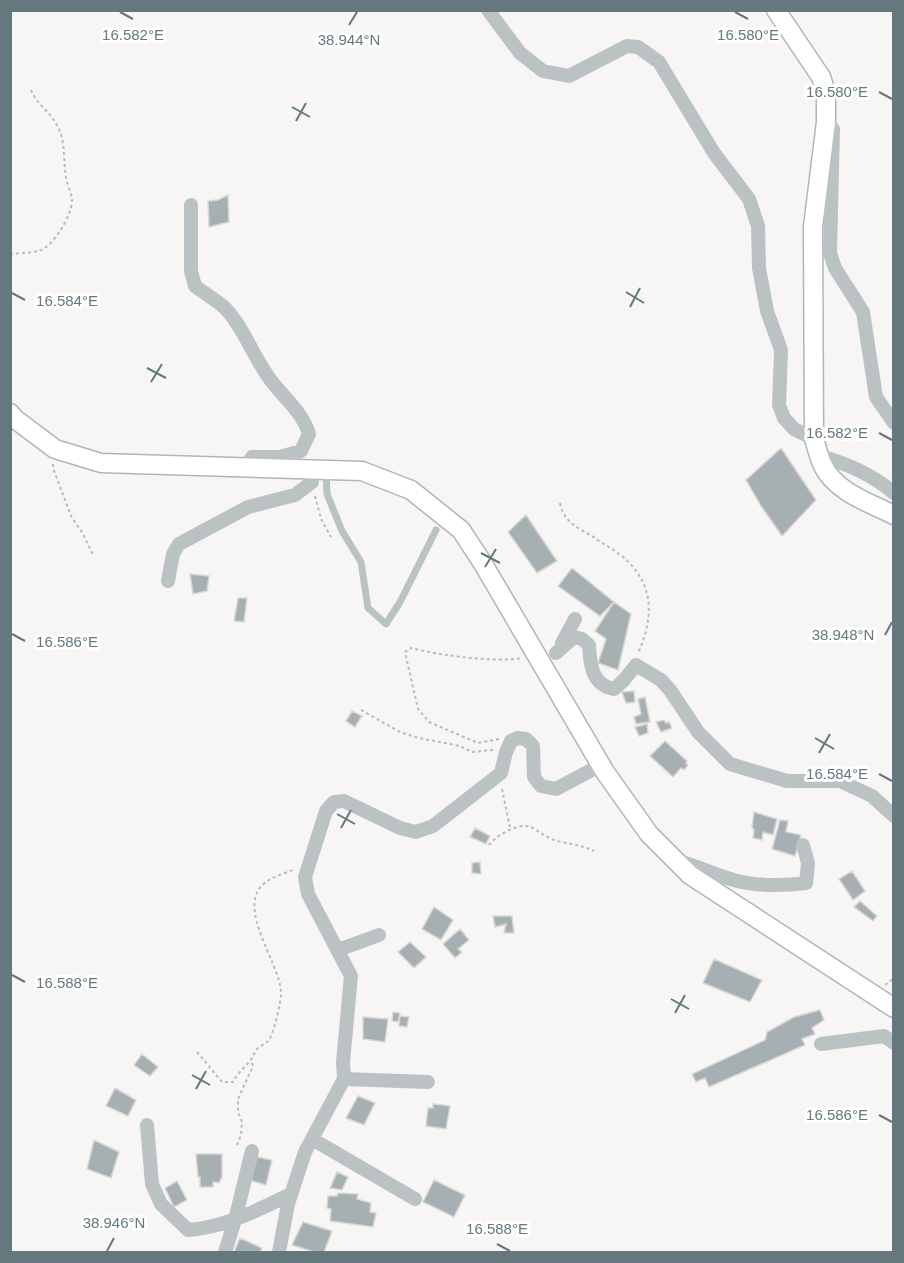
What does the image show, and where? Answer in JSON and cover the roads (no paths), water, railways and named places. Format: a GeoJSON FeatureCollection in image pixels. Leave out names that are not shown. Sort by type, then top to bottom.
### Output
{"type":"FeatureCollection","features":[{"type":"Feature","properties":{"kind":"main road"},"geometry":{"type":"LineString","coordinates":[[776,10],[821,77],[826,92],[826,122],[813,227],[817,448],[823,467],[832,479],[848,492],[894,515]]}},
{"type":"Feature","properties":{"kind":"main road"},"geometry":{"type":"LineString","coordinates":[[10,413],[55,449],[100,463],[246,467],[319,476],[362,471],[411,490],[461,530],[601,765],[649,834],[690,875],[894,1008]]}},
{"type":"Feature","properties":{"kind":"street"},"geometry":{"type":"LineString","coordinates":[[488,10],[520,53],[543,71],[569,76],[627,46],[638,46],[659,62],[714,153],[749,199],[758,226],[759,267],[767,311],[781,350],[779,405],[784,418],[817,448],[877,480],[894,493]]}},
{"type":"Feature","properties":{"kind":"street"},"geometry":{"type":"LineString","coordinates":[[826,122],[833,129],[830,253],[835,268],[863,312],[876,397],[894,423]]}},
{"type":"Feature","properties":{"kind":"street"},"geometry":{"type":"LineString","coordinates":[[191,205],[191,271],[195,286],[224,307],[239,326],[267,376],[280,393],[289,399],[309,434],[301,451],[280,457],[252,458],[246,467]]}},
{"type":"Feature","properties":{"kind":"street"},"geometry":{"type":"LineString","coordinates":[[168,581],[173,554],[179,544],[248,507],[295,495],[319,476]]}},
{"type":"Feature","properties":{"kind":"street"},"geometry":{"type":"LineString","coordinates":[[556,653],[575,619]]}},
{"type":"Feature","properties":{"kind":"street"},"geometry":{"type":"LineString","coordinates":[[541,663],[574,637],[582,639],[589,645],[596,678],[604,687],[614,689],[636,665],[661,680],[698,732],[730,764],[787,781],[840,781],[872,796],[894,816]]}},
{"type":"Feature","properties":{"kind":"street"},"geometry":{"type":"LineString","coordinates":[[279,1252],[291,1194],[305,1152],[345,1078],[343,1062],[351,976],[308,894],[306,877],[326,811],[334,802],[344,801],[400,828],[416,832],[433,826],[501,773],[506,752],[514,740],[526,739],[532,746],[534,777],[541,786],[556,789],[601,765]]}},
{"type":"Feature","properties":{"kind":"street"},"geometry":{"type":"LineString","coordinates":[[675,860],[736,881],[769,886],[806,883],[808,863],[803,845]]}},
{"type":"Feature","properties":{"kind":"street"},"geometry":{"type":"LineString","coordinates":[[338,950],[379,935]]}},
{"type":"Feature","properties":{"kind":"street"},"geometry":{"type":"LineString","coordinates":[[821,1044],[884,1036],[894,1043]]}},
{"type":"Feature","properties":{"kind":"street"},"geometry":{"type":"LineString","coordinates":[[345,1078],[428,1082]]}},
{"type":"Feature","properties":{"kind":"street"},"geometry":{"type":"LineString","coordinates":[[147,1125],[152,1184],[161,1204],[188,1230],[235,1220],[291,1194]]}},
{"type":"Feature","properties":{"kind":"street"},"geometry":{"type":"LineString","coordinates":[[312,1139],[415,1199]]}},
{"type":"Feature","properties":{"kind":"street"},"geometry":{"type":"LineString","coordinates":[[225,1252],[252,1151]]}},
{"type":"Feature","properties":{"kind":"lane"},"geometry":{"type":"LineString","coordinates":[[319,476],[342,531],[361,562],[368,608],[386,624],[400,602],[436,530]]}}]}
